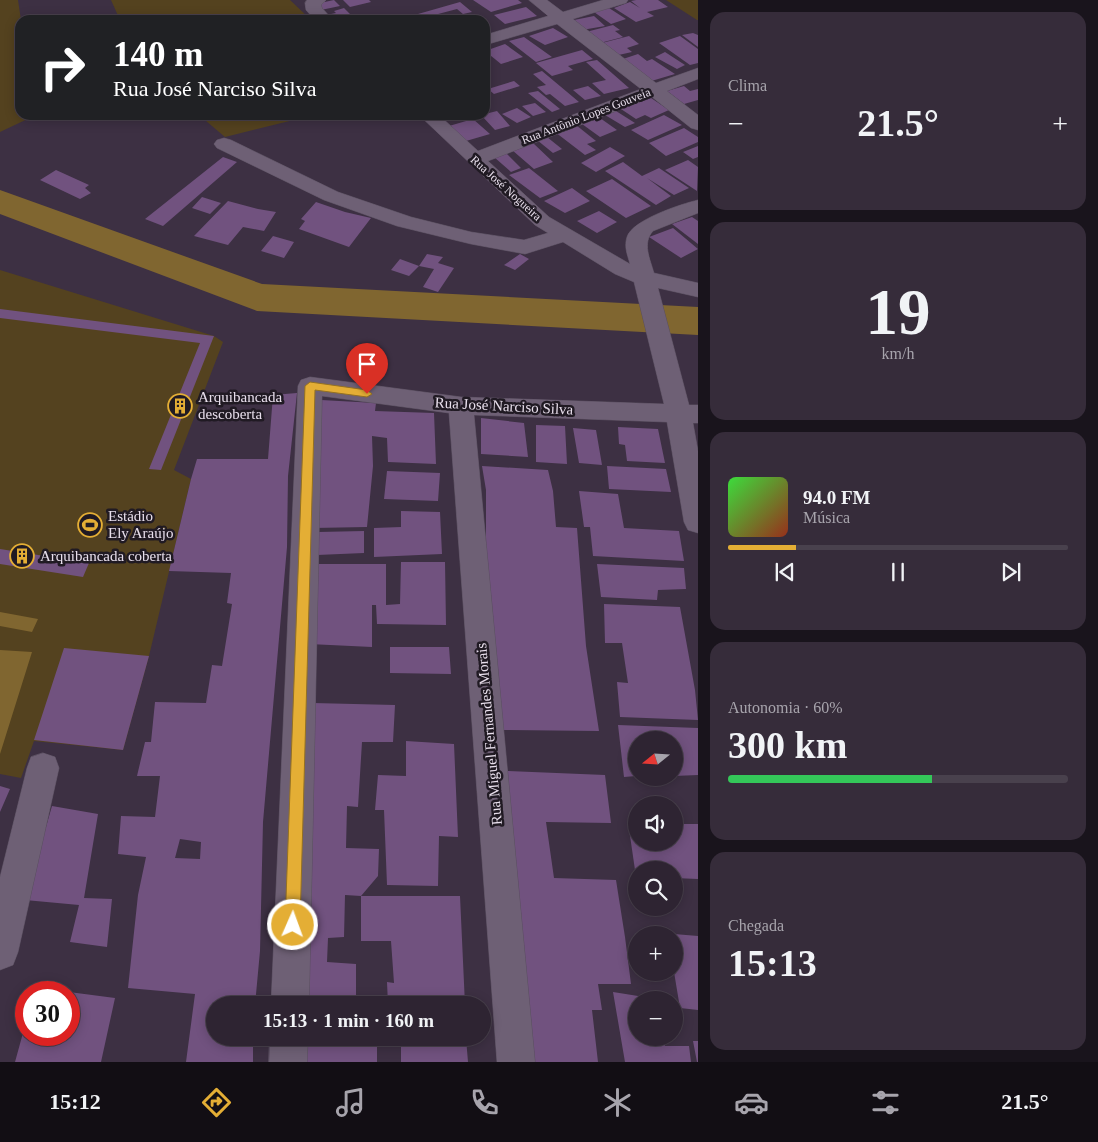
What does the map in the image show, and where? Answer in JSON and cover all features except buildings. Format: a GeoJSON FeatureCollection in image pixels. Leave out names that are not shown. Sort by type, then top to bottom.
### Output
{"type":"FeatureCollection","features":[{"type":"Feature","properties":{"kind":"street"},"geometry":{"type":"LineString","coordinates":[[318,0],[312,3],[314,10],[320,15]]}},
{"type":"Feature","properties":{"kind":"street"},"geometry":{"type":"LineString","coordinates":[[537,0],[698,124]]}},
{"type":"Feature","properties":{"kind":"street"},"geometry":{"type":"LineString","coordinates":[[490,38],[620,0]]}},
{"type":"Feature","properties":{"kind":"street","name":"Rua Antônio Lopes Gouveia"},"geometry":{"type":"LineString","coordinates":[[475,159],[698,73]]}},
{"type":"Feature","properties":{"kind":"street","name":"Rua José Nogueira"},"geometry":{"type":"LineString","coordinates":[[433,120],[528,210],[564,235],[623,269],[645,278],[698,290]]}},
{"type":"Feature","properties":{"kind":"street"},"geometry":{"type":"LineString","coordinates":[[224,144],[331,196],[404,222],[471,238],[525,247],[564,235]]}},
{"type":"Feature","properties":{"kind":"street"},"geometry":{"type":"LineString","coordinates":[[698,206],[646,227],[638,235],[636,246],[684,406],[698,522]]}},
{"type":"Feature","properties":{"kind":"street","name":"Rua José Narciso Silva"},"geometry":{"type":"LineString","coordinates":[[290,996],[310,386],[461,406],[684,406]]}},
{"type":"Feature","properties":{"kind":"street","name":"Rua Miguel Fernandes Morais"},"geometry":{"type":"LineString","coordinates":[[461,406],[516,1062]]}},
{"type":"Feature","properties":{"kind":"street"},"geometry":{"type":"LineString","coordinates":[[0,952],[43,768]]}},
{"type":"Feature","properties":{"kind":"street"},"geometry":{"type":"LineString","coordinates":[[288,1062],[289,1046]]}},
{"type":"Feature","properties":{"kind":"shaded area"},"geometry":{"type":"Polygon","coordinates":[[[0,0],[18,0],[20,15],[15,15],[15,120],[25,120],[0,132],[0,0]]]}},
{"type":"Feature","properties":{"kind":"shaded area"},"geometry":{"type":"Polygon","coordinates":[[[111,0],[290,0],[306,15],[118,15],[111,0]]]}},
{"type":"Feature","properties":{"kind":"shaded area"},"geometry":{"type":"Polygon","coordinates":[[[666,0],[698,0],[698,20],[697,20],[666,0]]]}},
{"type":"Feature","properties":{"kind":"shaded area"},"geometry":{"type":"Polygon","coordinates":[[[205,120],[294,120],[225,137],[205,120]]]}},
{"type":"Feature","properties":{"kind":"shaded area","name":"Estádio Ely Araújo"},"geometry":{"type":"Polygon","coordinates":[[[0,270],[214,336],[223,342],[174,470],[191,479],[149,656],[123,750],[34,741],[21,778],[0,774],[0,270]]]}},
{"type":"Feature","properties":{"kind":"shaded area"},"geometry":{"type":"Polygon","coordinates":[[[0,612],[38,619],[32,632],[0,626],[0,612]]]}},
{"type":"Feature","properties":{"kind":"shaded area"},"geometry":{"type":"Polygon","coordinates":[[[0,650],[32,652],[0,754],[0,650]]]}},
{"type":"Feature","properties":{"kind":"waterway"},"geometry":{"type":"LineString","coordinates":[[0,201],[257,297],[698,321]]}},
{"type":"Feature","properties":{"kind":"place","name":"Arquibancada descoberta"},"geometry":{"type":"Point","coordinates":[180,406]}},
{"type":"Feature","properties":{"kind":"place","name":"Estádio Ely Araújo"},"geometry":{"type":"Point","coordinates":[90,525]}},
{"type":"Feature","properties":{"kind":"place","name":"Arquibancada coberta"},"geometry":{"type":"Point","coordinates":[22,556]}},
{"type":"Feature","properties":{"kind":"route"},"geometry":{"type":"LineString","coordinates":[[293,925],[310,386],[367,394]]}}]}
